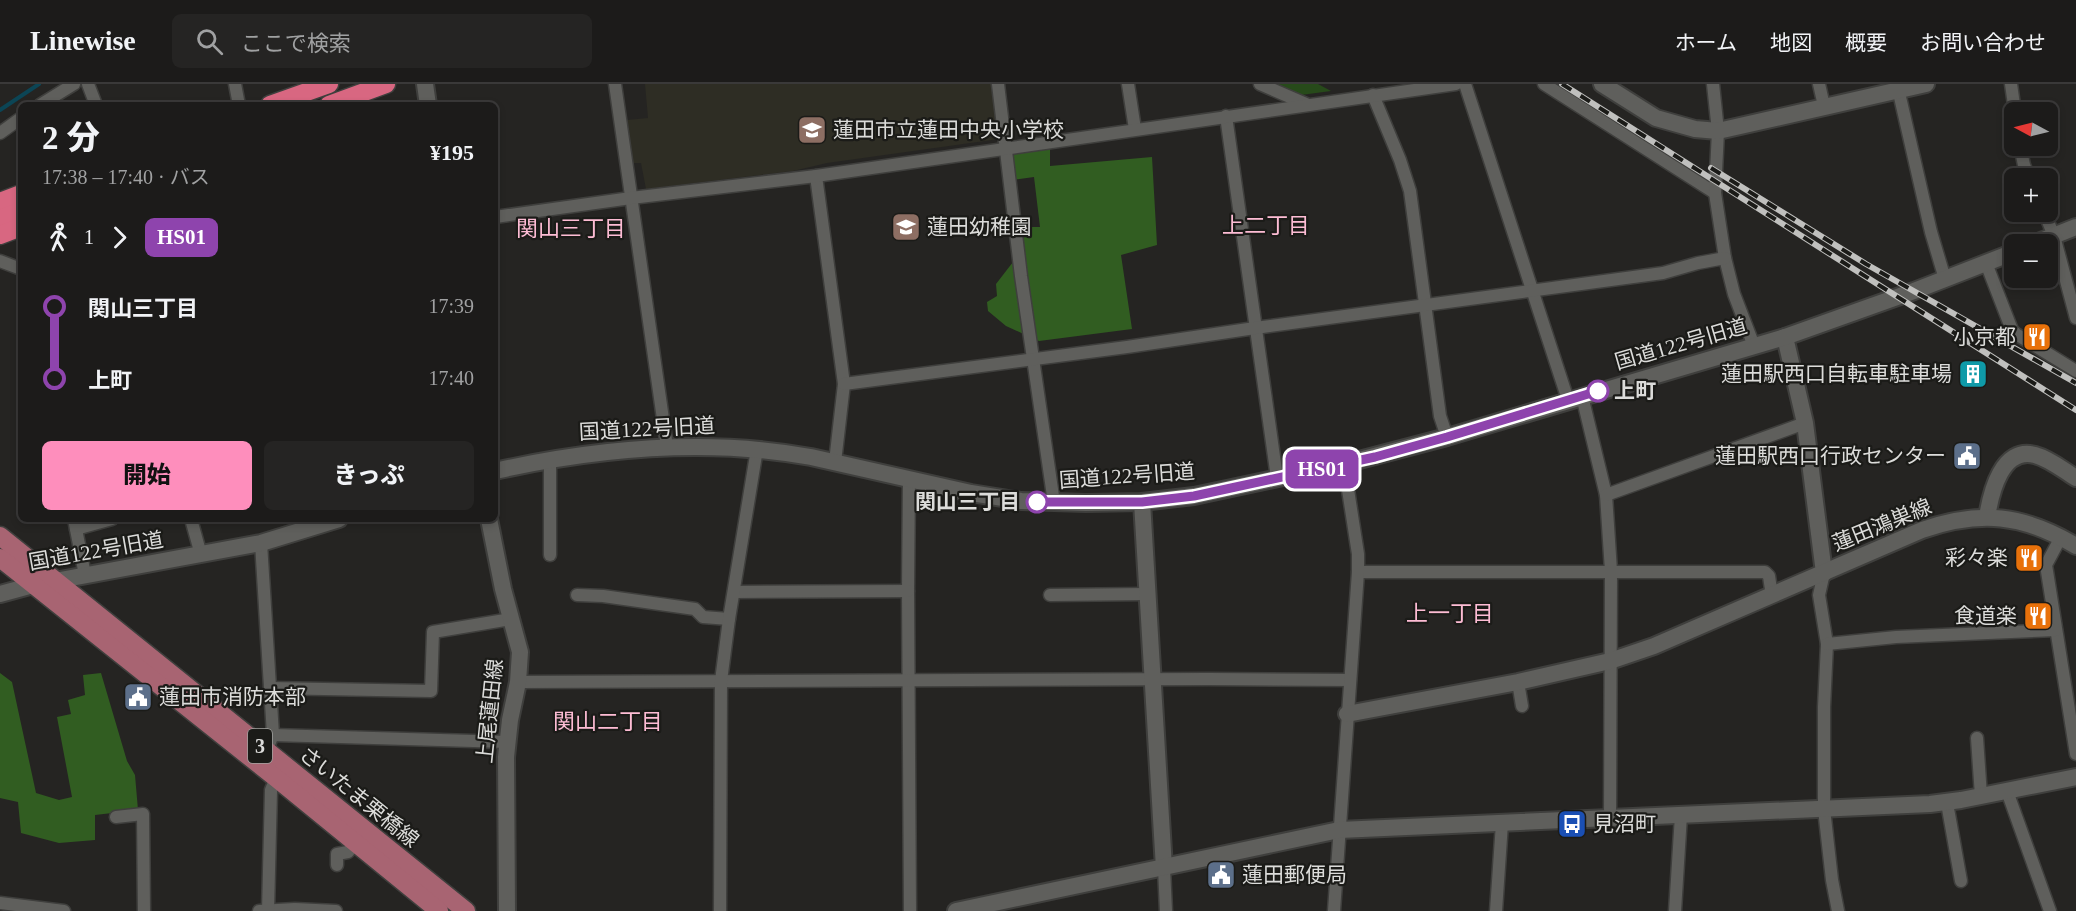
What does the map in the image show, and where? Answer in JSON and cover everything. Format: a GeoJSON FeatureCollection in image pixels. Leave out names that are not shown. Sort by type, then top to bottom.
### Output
{"type":"FeatureCollection","features":[{"type":"Feature","properties":{"kind":"highway"},"geometry":{"type":"LineString","coordinates":[[278,102],[329,84]]}},
{"type":"Feature","properties":{"kind":"highway"},"geometry":{"type":"LineString","coordinates":[[337,102],[386,84]]}},
{"type":"Feature","properties":{"kind":"highway"},"geometry":{"type":"LineString","coordinates":[[0,202],[18,195]]}},
{"type":"Feature","properties":{"kind":"highway"},"geometry":{"type":"LineString","coordinates":[[0,219],[18,212]]}},
{"type":"Feature","properties":{"kind":"highway"},"geometry":{"type":"LineString","coordinates":[[0,235],[18,228]]}},
{"type":"Feature","properties":{"kind":"main road","name":"さいたま栗橋線"},"geometry":{"type":"LineString","coordinates":[[0,536],[54,581],[270,743],[466,911]]}},
{"type":"Feature","properties":{"kind":"main road","name":"さいたま栗橋線"},"geometry":{"type":"LineString","coordinates":[[0,558],[439,911]]}},
{"type":"Feature","properties":{"kind":"street"},"geometry":{"type":"LineString","coordinates":[[45,102],[74,84]]}},
{"type":"Feature","properties":{"kind":"street"},"geometry":{"type":"LineString","coordinates":[[88,84],[95,102]]}},
{"type":"Feature","properties":{"kind":"street"},"geometry":{"type":"LineString","coordinates":[[235,84],[238,102]]}},
{"type":"Feature","properties":{"kind":"street"},"geometry":{"type":"LineString","coordinates":[[425,84],[428,102]]}},
{"type":"Feature","properties":{"kind":"street"},"geometry":{"type":"LineString","coordinates":[[615,84],[666,447]]}},
{"type":"Feature","properties":{"kind":"street"},"geometry":{"type":"LineString","coordinates":[[998,84],[1054,503]]}},
{"type":"Feature","properties":{"kind":"street"},"geometry":{"type":"LineString","coordinates":[[1128,84],[1135,129]]}},
{"type":"Feature","properties":{"kind":"street"},"geometry":{"type":"LineString","coordinates":[[1260,84],[1307,105]]}},
{"type":"Feature","properties":{"kind":"street"},"geometry":{"type":"LineString","coordinates":[[498,217],[816,176],[1456,84]]}},
{"type":"Feature","properties":{"kind":"street"},"geometry":{"type":"LineString","coordinates":[[1465,84],[1532,290],[1575,398],[1606,495],[1611,571],[1610,818]]}},
{"type":"Feature","properties":{"kind":"street"},"geometry":{"type":"LineString","coordinates":[[1544,84],[1715,193]]}},
{"type":"Feature","properties":{"kind":"street"},"geometry":{"type":"LineString","coordinates":[[1602,84],[1656,118],[1695,129],[1718,131],[1898,87],[1926,84]]}},
{"type":"Feature","properties":{"kind":"street"},"geometry":{"type":"LineString","coordinates":[[1713,84],[1718,131],[1715,193],[1725,258],[1734,294],[1754,346]]}},
{"type":"Feature","properties":{"kind":"street"},"geometry":{"type":"LineString","coordinates":[[1819,84],[1824,106]]}},
{"type":"Feature","properties":{"kind":"street"},"geometry":{"type":"LineString","coordinates":[[2011,84],[2014,102]]}},
{"type":"Feature","properties":{"kind":"street"},"geometry":{"type":"LineString","coordinates":[[1898,87],[1931,232],[1945,279]]}},
{"type":"Feature","properties":{"kind":"street"},"geometry":{"type":"LineString","coordinates":[[1373,95],[1400,160],[1410,191],[1440,416],[1447,437]]}},
{"type":"Feature","properties":{"kind":"street"},"geometry":{"type":"LineString","coordinates":[[1226,116],[1277,478]]}},
{"type":"Feature","properties":{"kind":"street"},"geometry":{"type":"LineString","coordinates":[[0,133],[18,120]]}},
{"type":"Feature","properties":{"kind":"street"},"geometry":{"type":"LineString","coordinates":[[816,176],[844,384],[835,462]]}},
{"type":"Feature","properties":{"kind":"street"},"geometry":{"type":"LineString","coordinates":[[2058,234],[2076,227]]}},
{"type":"Feature","properties":{"kind":"street"},"geometry":{"type":"LineString","coordinates":[[2058,251],[2076,318]]}},
{"type":"Feature","properties":{"kind":"street"},"geometry":{"type":"LineString","coordinates":[[1785,337],[2004,256]]}},
{"type":"Feature","properties":{"kind":"street"},"geometry":{"type":"LineString","coordinates":[[844,384],[1663,273],[1725,258]]}},
{"type":"Feature","properties":{"kind":"street"},"geometry":{"type":"LineString","coordinates":[[0,261],[18,268]]}},
{"type":"Feature","properties":{"kind":"street"},"geometry":{"type":"LineString","coordinates":[[1986,263],[2012,330],[2076,371]]}},
{"type":"Feature","properties":{"kind":"street","name":"国道122号旧道"},"geometry":{"type":"LineString","coordinates":[[498,470],[550,459],[615,451],[666,447],[727,447],[784,452],[998,498],[1054,503],[1142,502],[1194,496],[1344,464],[1447,437],[1785,337]]}},
{"type":"Feature","properties":{"kind":"street","name":"蓮田鴻巣線"},"geometry":{"type":"LineString","coordinates":[[1785,337],[1805,423],[1824,573],[1941,524],[1971,517],[1987,517],[2031,525],[2061,537],[2076,546]]}},
{"type":"Feature","properties":{"kind":"street"},"geometry":{"type":"LineString","coordinates":[[1606,495],[1805,423]]}},
{"type":"Feature","properties":{"kind":"street"},"geometry":{"type":"LineString","coordinates":[[720,911],[721,681],[757,449]]}},
{"type":"Feature","properties":{"kind":"street"},"geometry":{"type":"LineString","coordinates":[[1987,517],[1997,478],[2013,458],[2022,454],[2044,458],[2076,478]]}},
{"type":"Feature","properties":{"kind":"street"},"geometry":{"type":"LineString","coordinates":[[550,459],[550,555]]}},
{"type":"Feature","properties":{"kind":"street"},"geometry":{"type":"LineString","coordinates":[[1334,911],[1358,572],[1358,554],[1344,464]]}},
{"type":"Feature","properties":{"kind":"street"},"geometry":{"type":"LineString","coordinates":[[909,479],[910,911]]}},
{"type":"Feature","properties":{"kind":"street"},"geometry":{"type":"LineString","coordinates":[[1142,502],[1166,911]]}},
{"type":"Feature","properties":{"kind":"street"},"geometry":{"type":"LineString","coordinates":[[192,522],[201,555]]}},
{"type":"Feature","properties":{"kind":"street","name":"国道122号旧道"},"geometry":{"type":"LineString","coordinates":[[0,594],[33,585],[261,543],[298,526],[321,522]]}},
{"type":"Feature","properties":{"kind":"street","name":"上尾蓮田線"},"geometry":{"type":"LineString","coordinates":[[490,522],[520,652],[518,682],[507,742],[507,911]]}},
{"type":"Feature","properties":{"kind":"street"},"geometry":{"type":"LineString","coordinates":[[75,524],[86,575]]}},
{"type":"Feature","properties":{"kind":"street"},"geometry":{"type":"LineString","coordinates":[[2061,537],[2046,565],[2076,754]]}},
{"type":"Feature","properties":{"kind":"street"},"geometry":{"type":"LineString","coordinates":[[261,543],[270,688],[270,743],[507,742]]}},
{"type":"Feature","properties":{"kind":"street"},"geometry":{"type":"LineString","coordinates":[[1358,572],[1764,572],[1769,576],[1772,596]]}},
{"type":"Feature","properties":{"kind":"street"},"geometry":{"type":"LineString","coordinates":[[1347,714],[1518,682],[1610,661],[1654,646],[1824,573]]}},
{"type":"Feature","properties":{"kind":"street"},"geometry":{"type":"LineString","coordinates":[[1824,573],[1820,595],[1827,644],[1824,707],[1824,809],[1838,911]]}},
{"type":"Feature","properties":{"kind":"street"},"geometry":{"type":"LineString","coordinates":[[734,592],[908,591]]}},
{"type":"Feature","properties":{"kind":"street"},"geometry":{"type":"LineString","coordinates":[[1050,595],[1147,594]]}},
{"type":"Feature","properties":{"kind":"street"},"geometry":{"type":"LineString","coordinates":[[577,595],[603,596],[695,609],[703,617],[729,619]]}},
{"type":"Feature","properties":{"kind":"street"},"geometry":{"type":"LineString","coordinates":[[270,688],[431,691],[433,632],[512,619]]}},
{"type":"Feature","properties":{"kind":"street"},"geometry":{"type":"LineString","coordinates":[[1827,644],[1896,637],[2056,630]]}},
{"type":"Feature","properties":{"kind":"street"},"geometry":{"type":"LineString","coordinates":[[518,682],[1350,680]]}},
{"type":"Feature","properties":{"kind":"street"},"geometry":{"type":"LineString","coordinates":[[1518,682],[1522,706]]}},
{"type":"Feature","properties":{"kind":"street"},"geometry":{"type":"LineString","coordinates":[[1977,738],[1981,796]]}},
{"type":"Feature","properties":{"kind":"street"},"geometry":{"type":"LineString","coordinates":[[956,911],[1339,830],[1947,803],[2076,777]]}},
{"type":"Feature","properties":{"kind":"street"},"geometry":{"type":"LineString","coordinates":[[268,911],[271,790],[276,778]]}},
{"type":"Feature","properties":{"kind":"street"},"geometry":{"type":"LineString","coordinates":[[2007,791],[2050,911]]}},
{"type":"Feature","properties":{"kind":"street"},"geometry":{"type":"LineString","coordinates":[[1947,803],[1961,881]]}},
{"type":"Feature","properties":{"kind":"street"},"geometry":{"type":"LineString","coordinates":[[116,818],[143,814],[144,911]]}},
{"type":"Feature","properties":{"kind":"street"},"geometry":{"type":"LineString","coordinates":[[1675,911],[1681,815]]}},
{"type":"Feature","properties":{"kind":"street"},"geometry":{"type":"LineString","coordinates":[[1496,911],[1502,823]]}},
{"type":"Feature","properties":{"kind":"street"},"geometry":{"type":"LineString","coordinates":[[337,865],[337,854],[348,852],[356,843]]}},
{"type":"Feature","properties":{"kind":"street"},"geometry":{"type":"LineString","coordinates":[[0,903],[63,911]]}},
{"type":"Feature","properties":{"kind":"street"},"geometry":{"type":"LineString","coordinates":[[259,911],[336,911]]}},
{"type":"Feature","properties":{"kind":"shaded area","name":"蓮田市立蓮田中央小学校"},"geometry":{"type":"Polygon","coordinates":[[[645,84],[991,84],[999,139],[827,163],[793,171],[646,189],[641,163],[631,163],[627,120],[648,118],[645,84]]]}},
{"type":"Feature","properties":{"kind":"green space"},"geometry":{"type":"Polygon","coordinates":[[[1275,84],[1318,84],[1331,91],[1301,95],[1275,84]]]}},
{"type":"Feature","properties":{"kind":"green space"},"geometry":{"type":"Polygon","coordinates":[[[1050,147],[1050,166],[1152,157],[1157,245],[1121,255],[1132,329],[1039,341],[1006,326],[988,311],[987,302],[997,296],[996,284],[1023,249],[1020,227],[1040,227],[1034,177],[1013,180],[1011,151],[1050,147]]]}},
{"type":"Feature","properties":{"kind":"green space"},"geometry":{"type":"Polygon","coordinates":[[[0,673],[12,682],[36,793],[59,800],[72,797],[57,717],[71,714],[68,700],[85,695],[83,675],[101,673],[127,761],[135,775],[138,810],[95,815],[95,840],[59,843],[21,833],[18,802],[0,798],[0,673]]]}},
{"type":"Feature","properties":{"kind":"waterway"},"geometry":{"type":"LineString","coordinates":[[0,110],[39,84]]}},
{"type":"Feature","properties":{"kind":"railway"},"geometry":{"type":"LineString","coordinates":[[1562,84],[2076,410]]}},
{"type":"Feature","properties":{"kind":"railway"},"geometry":{"type":"LineString","coordinates":[[1711,168],[1866,264],[2076,383]]}},
{"type":"Feature","properties":{"kind":"bus line","name":"HS01"},"geometry":{"type":"LineString","coordinates":[[1037,502],[1142,502],[1194,496],[1375,457],[1598,391]]}},
{"type":"Feature","properties":{"kind":"place","name":"蓮田市立蓮田中央小学校"},"geometry":{"type":"Point","coordinates":[812,130]}},
{"type":"Feature","properties":{"kind":"place","name":"蓮田幼稚園"},"geometry":{"type":"Point","coordinates":[906,227]}},
{"type":"Feature","properties":{"kind":"place","name":"小京都"},"geometry":{"type":"Point","coordinates":[2037,337]}},
{"type":"Feature","properties":{"kind":"place","name":"蓮田駅西口自転車駐車場"},"geometry":{"type":"Point","coordinates":[1973,374]}},
{"type":"Feature","properties":{"kind":"place","name":"上町"},"geometry":{"type":"Point","coordinates":[1598,391]}},
{"type":"Feature","properties":{"kind":"place","name":"蓮田駅西口行政センター"},"geometry":{"type":"Point","coordinates":[1967,456]}},
{"type":"Feature","properties":{"kind":"place","name":"関山三丁目"},"geometry":{"type":"Point","coordinates":[1037,502]}},
{"type":"Feature","properties":{"kind":"place","name":"彩々楽"},"geometry":{"type":"Point","coordinates":[2029,558]}},
{"type":"Feature","properties":{"kind":"place","name":"食道楽"},"geometry":{"type":"Point","coordinates":[2038,616]}},
{"type":"Feature","properties":{"kind":"place","name":"蓮田市消防本部"},"geometry":{"type":"Point","coordinates":[138,697]}},
{"type":"Feature","properties":{"kind":"place","name":"見沼町"},"geometry":{"type":"Point","coordinates":[1572,824]}},
{"type":"Feature","properties":{"kind":"place","name":"蓮田郵便局"},"geometry":{"type":"Point","coordinates":[1221,875]}},
{"type":"Feature","properties":{"kind":"district","name":"上二丁目"},"geometry":{"type":"Point","coordinates":[1266,225]}},
{"type":"Feature","properties":{"kind":"district","name":"関山三丁目"},"geometry":{"type":"Point","coordinates":[571,228]}},
{"type":"Feature","properties":{"kind":"district","name":"上一丁目"},"geometry":{"type":"Point","coordinates":[1450,613]}},
{"type":"Feature","properties":{"kind":"district","name":"関山二丁目"},"geometry":{"type":"Point","coordinates":[608,721]}}]}
